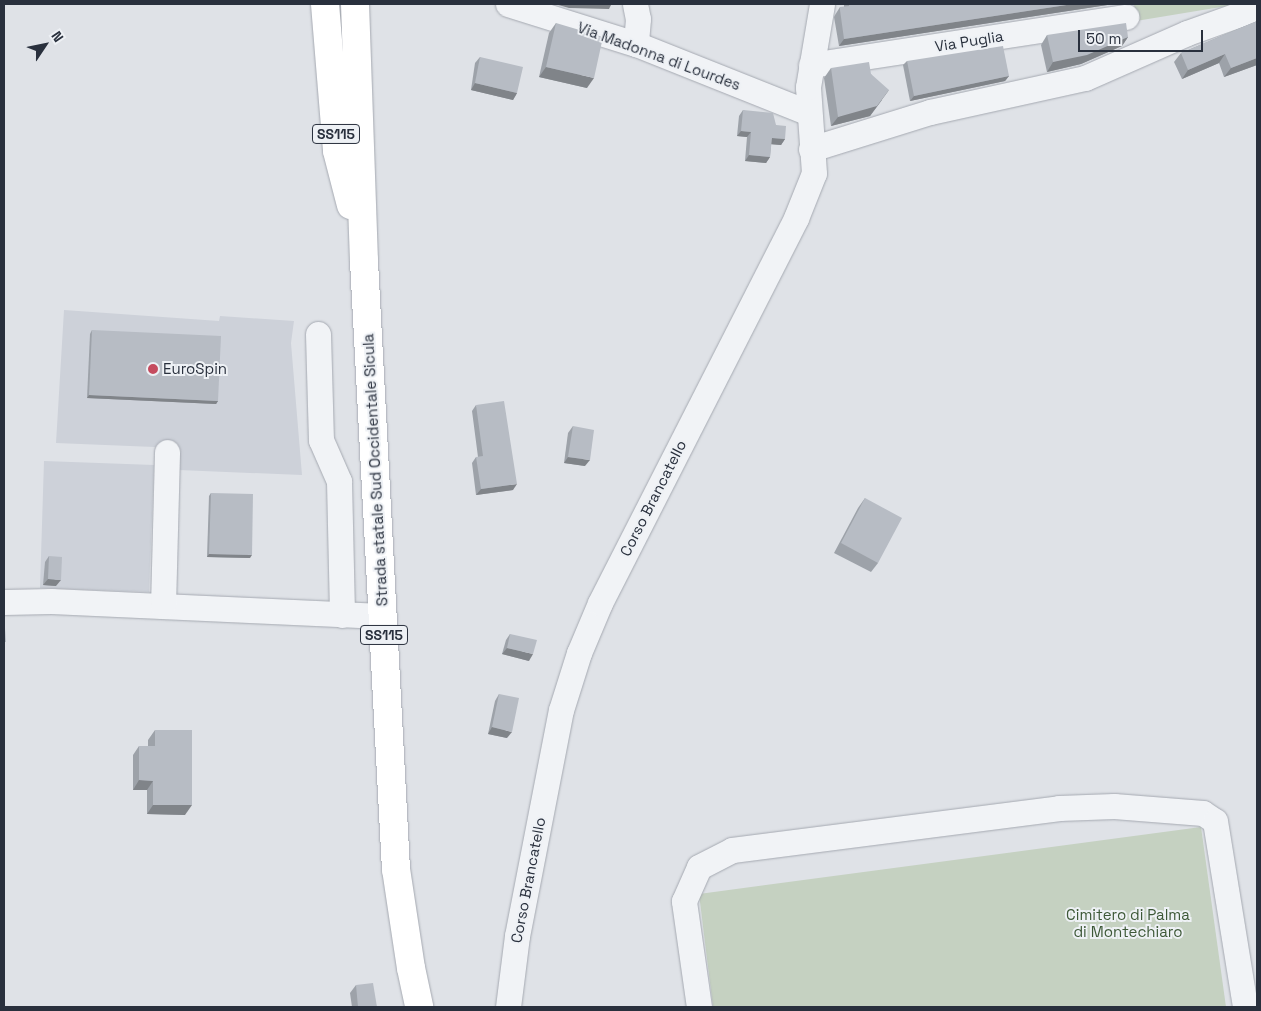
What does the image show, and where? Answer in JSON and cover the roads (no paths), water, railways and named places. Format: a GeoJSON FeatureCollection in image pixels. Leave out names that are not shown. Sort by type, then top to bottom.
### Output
{"type":"FeatureCollection","features":[{"type":"Feature","properties":{"kind":"main road","name":"Strada statale Sud Occidentale Sicula"},"geometry":{"type":"LineString","coordinates":[[326,4],[337,151],[364,261]]}},
{"type":"Feature","properties":{"kind":"main road","name":"Strada statale Sud Occidentale Sicula"},"geometry":{"type":"LineString","coordinates":[[355,4],[364,261],[396,869],[411,968],[420,1007]]}},
{"type":"Feature","properties":{"kind":"street","name":"Via Madonna di Lourdes"},"geometry":{"type":"LineString","coordinates":[[508,4],[636,44],[809,113]]}},
{"type":"Feature","properties":{"kind":"street"},"geometry":{"type":"LineString","coordinates":[[635,4],[638,19],[636,44]]}},
{"type":"Feature","properties":{"kind":"street","name":"Corso Brancatello"},"geometry":{"type":"LineString","coordinates":[[508,1007],[517,936],[561,710],[579,653],[600,603],[796,218],[814,173],[808,87],[811,65],[826,4]]}},
{"type":"Feature","properties":{"kind":"street"},"geometry":{"type":"LineString","coordinates":[[811,149],[930,112],[1085,78],[1187,33],[1257,8]]}},
{"type":"Feature","properties":{"kind":"street"},"geometry":{"type":"LineString","coordinates":[[1125,10],[1133,58]]}},
{"type":"Feature","properties":{"kind":"street","name":"Via Puglia"},"geometry":{"type":"LineString","coordinates":[[811,65],[1125,10]]}},
{"type":"Feature","properties":{"kind":"street"},"geometry":{"type":"LineString","coordinates":[[318,334],[321,440],[339,481],[342,615]]}},
{"type":"Feature","properties":{"kind":"street"},"geometry":{"type":"LineString","coordinates":[[163,606],[167,452]]}},
{"type":"Feature","properties":{"kind":"street"},"geometry":{"type":"LineString","coordinates":[[4,602],[51,601],[382,616]]}},
{"type":"Feature","properties":{"kind":"street"},"geometry":{"type":"LineString","coordinates":[[699,1007],[684,901],[699,866],[732,850],[1059,808],[1114,806],[1203,813],[1215,821],[1245,1007]]}},
{"type":"Feature","properties":{"kind":"place","name":"EuroSpin"},"geometry":{"type":"Point","coordinates":[153,369]}},
{"type":"Feature","properties":{"kind":"park label","name":"Cimitero di Palma di Montechiaro"},"geometry":{"type":"Point","coordinates":[1128,922]}}]}
